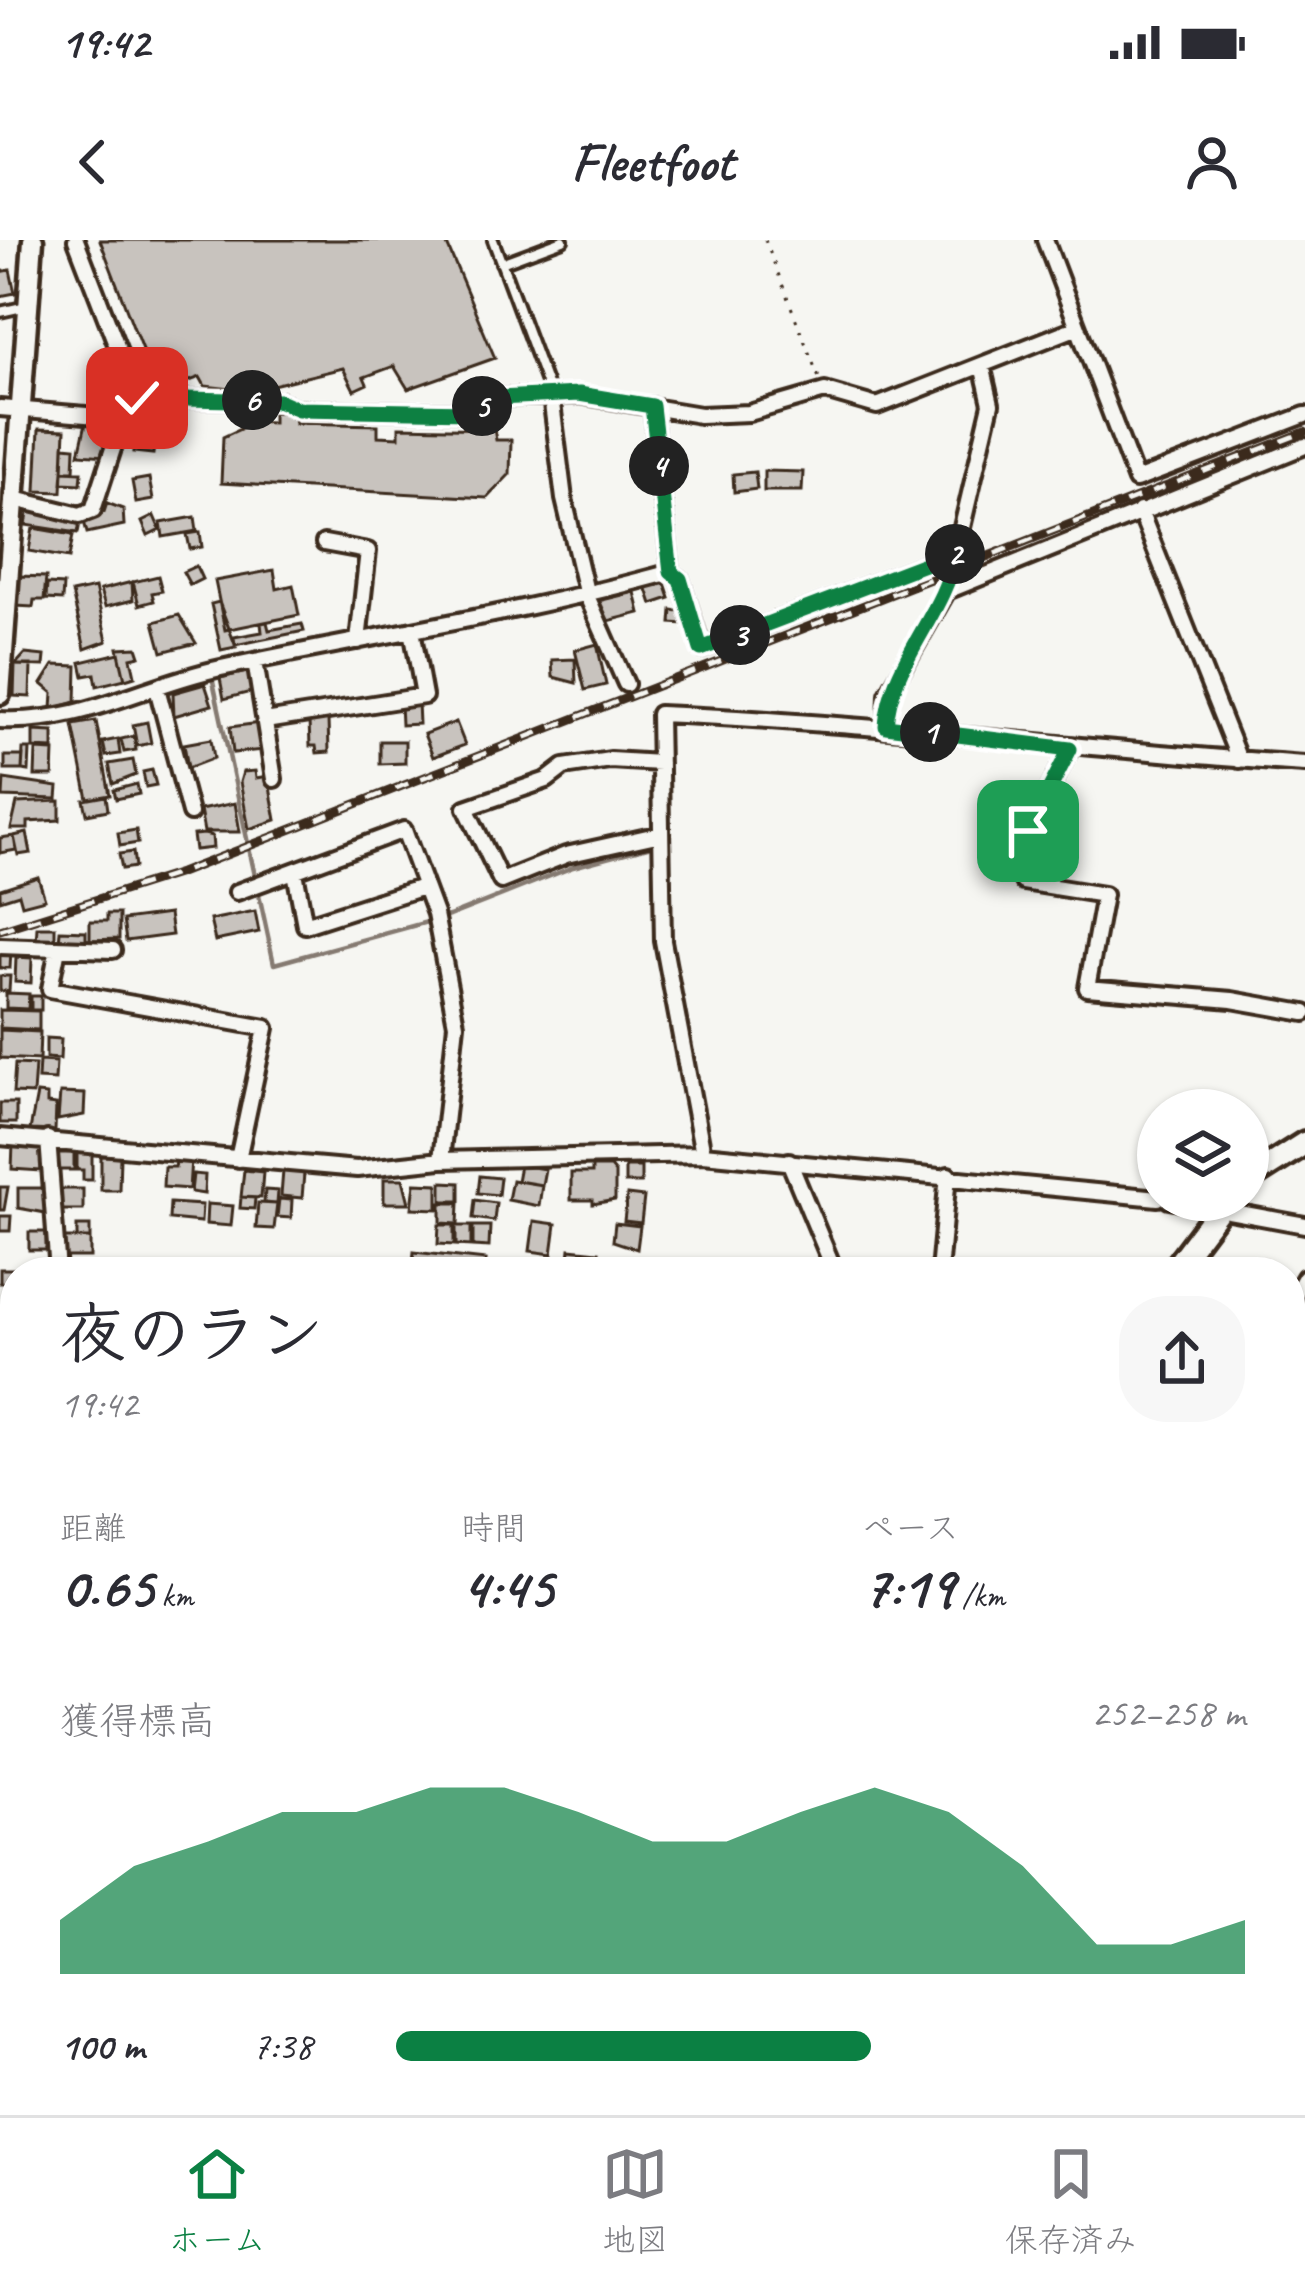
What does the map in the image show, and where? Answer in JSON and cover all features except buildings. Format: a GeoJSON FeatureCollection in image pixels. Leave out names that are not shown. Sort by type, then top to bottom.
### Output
{"type":"FeatureCollection","features":[{"type":"Feature","properties":{"kind":"main road"},"geometry":{"type":"LineString","coordinates":[[1269,1166],[1305,1143]]}},
{"type":"Feature","properties":{"kind":"main road"},"geometry":{"type":"LineString","coordinates":[[1183,1257],[1210,1221]]}},
{"type":"Feature","properties":{"kind":"street"},"geometry":{"type":"LineString","coordinates":[[0,694],[33,240]]}},
{"type":"Feature","properties":{"kind":"street"},"geometry":{"type":"LineString","coordinates":[[76,240],[137,398]]}},
{"type":"Feature","properties":{"kind":"street"},"geometry":{"type":"LineString","coordinates":[[1045,240],[1136,480],[1305,415]]}},
{"type":"Feature","properties":{"kind":"street"},"geometry":{"type":"LineString","coordinates":[[137,398],[280,401],[298,409],[470,412],[498,398],[551,396],[700,415],[749,413],[824,391],[877,406],[1078,326]]}},
{"type":"Feature","properties":{"kind":"street"},"geometry":{"type":"LineString","coordinates":[[886,726],[888,694],[947,591],[991,404],[982,365]]}},
{"type":"Feature","properties":{"kind":"street"},"geometry":{"type":"LineString","coordinates":[[551,396],[564,499],[587,596],[626,684]]}},
{"type":"Feature","properties":{"kind":"street"},"geometry":{"type":"LineString","coordinates":[[15,499],[80,514],[93,510],[123,418],[137,398]]}},
{"type":"Feature","properties":{"kind":"street"},"geometry":{"type":"LineString","coordinates":[[652,406],[671,572],[680,579],[701,649],[956,552]]}},
{"type":"Feature","properties":{"kind":"street"},"geometry":{"type":"LineString","coordinates":[[0,408],[123,418]]}},
{"type":"Feature","properties":{"kind":"street"},"geometry":{"type":"LineString","coordinates":[[947,591],[1305,446]]}},
{"type":"Feature","properties":{"kind":"street"},"geometry":{"type":"LineString","coordinates":[[1140,511],[1238,760]]}},
{"type":"Feature","properties":{"kind":"street"},"geometry":{"type":"LineString","coordinates":[[324,542],[368,551],[358,641]]}},
{"type":"Feature","properties":{"kind":"street"},"geometry":{"type":"LineString","coordinates":[[0,720],[50,722],[255,662],[587,596],[671,572]]}},
{"type":"Feature","properties":{"kind":"street"},"geometry":{"type":"LineString","coordinates":[[265,721],[424,696],[412,630]]}},
{"type":"Feature","properties":{"kind":"street"},"geometry":{"type":"LineString","coordinates":[[255,662],[274,778]]}},
{"type":"Feature","properties":{"kind":"street"},"geometry":{"type":"LineString","coordinates":[[157,688],[190,813]]}},
{"type":"Feature","properties":{"kind":"street"},"geometry":{"type":"LineString","coordinates":[[703,1154],[663,940],[659,714],[886,726],[1070,749],[1305,764]]}},
{"type":"Feature","properties":{"kind":"street"},"geometry":{"type":"LineString","coordinates":[[1070,749],[1028,831],[1023,882],[1104,895],[1087,988],[1232,1000],[1305,1013]]}},
{"type":"Feature","properties":{"kind":"street"},"geometry":{"type":"LineString","coordinates":[[660,763],[610,760],[564,767],[547,780],[466,808],[501,881],[566,855],[661,834]]}},
{"type":"Feature","properties":{"kind":"street"},"geometry":{"type":"LineString","coordinates":[[237,892],[404,830],[435,914],[457,1024],[441,1160]]}},
{"type":"Feature","properties":{"kind":"street"},"geometry":{"type":"LineString","coordinates":[[295,872],[305,925],[423,887]]}},
{"type":"Feature","properties":{"kind":"street"},"geometry":{"type":"LineString","coordinates":[[0,946],[113,950]]}},
{"type":"Feature","properties":{"kind":"street"},"geometry":{"type":"LineString","coordinates":[[58,948],[50,989],[266,1028],[238,1159]]}},
{"type":"Feature","properties":{"kind":"street"},"geometry":{"type":"LineString","coordinates":[[0,1137],[357,1169],[441,1160],[703,1154],[1137,1196]]}},
{"type":"Feature","properties":{"kind":"street"},"geometry":{"type":"LineString","coordinates":[[48,1139],[57,1257]]}},
{"type":"Feature","properties":{"kind":"street"},"geometry":{"type":"LineString","coordinates":[[790,1161],[829,1257]]}},
{"type":"Feature","properties":{"kind":"street"},"geometry":{"type":"LineString","coordinates":[[940,1257],[948,1175]]}},
{"type":"Feature","properties":{"kind":"street"},"geometry":{"type":"LineString","coordinates":[[1269,1216],[1305,1225]]}},
{"type":"Feature","properties":{"kind":"lane"},"geometry":{"type":"LineString","coordinates":[[493,240],[551,396]]}},
{"type":"Feature","properties":{"kind":"lane"},"geometry":{"type":"LineString","coordinates":[[501,263],[562,240]]}},
{"type":"Feature","properties":{"kind":"lane"},"geometry":{"type":"LineString","coordinates":[[0,312],[28,306]]}},
{"type":"Feature","properties":{"kind":"path"},"geometry":{"type":"LineString","coordinates":[[765,240],[824,391]]}},
{"type":"Feature","properties":{"kind":"waterway"},"geometry":{"type":"LineString","coordinates":[[213,681],[274,964],[449,916],[573,867],[655,845]]}},
{"type":"Feature","properties":{"kind":"railway"},"geometry":{"type":"LineString","coordinates":[[0,930],[180,873],[1305,432]]}},
{"type":"Feature","properties":{"kind":"route"},"geometry":{"type":"LineString","coordinates":[[137,398],[280,401],[298,409],[470,412],[498,398],[579,394],[652,406],[671,572],[680,579],[701,649],[956,552],[947,591],[888,694],[886,726],[1070,749],[1028,831]]}}]}
